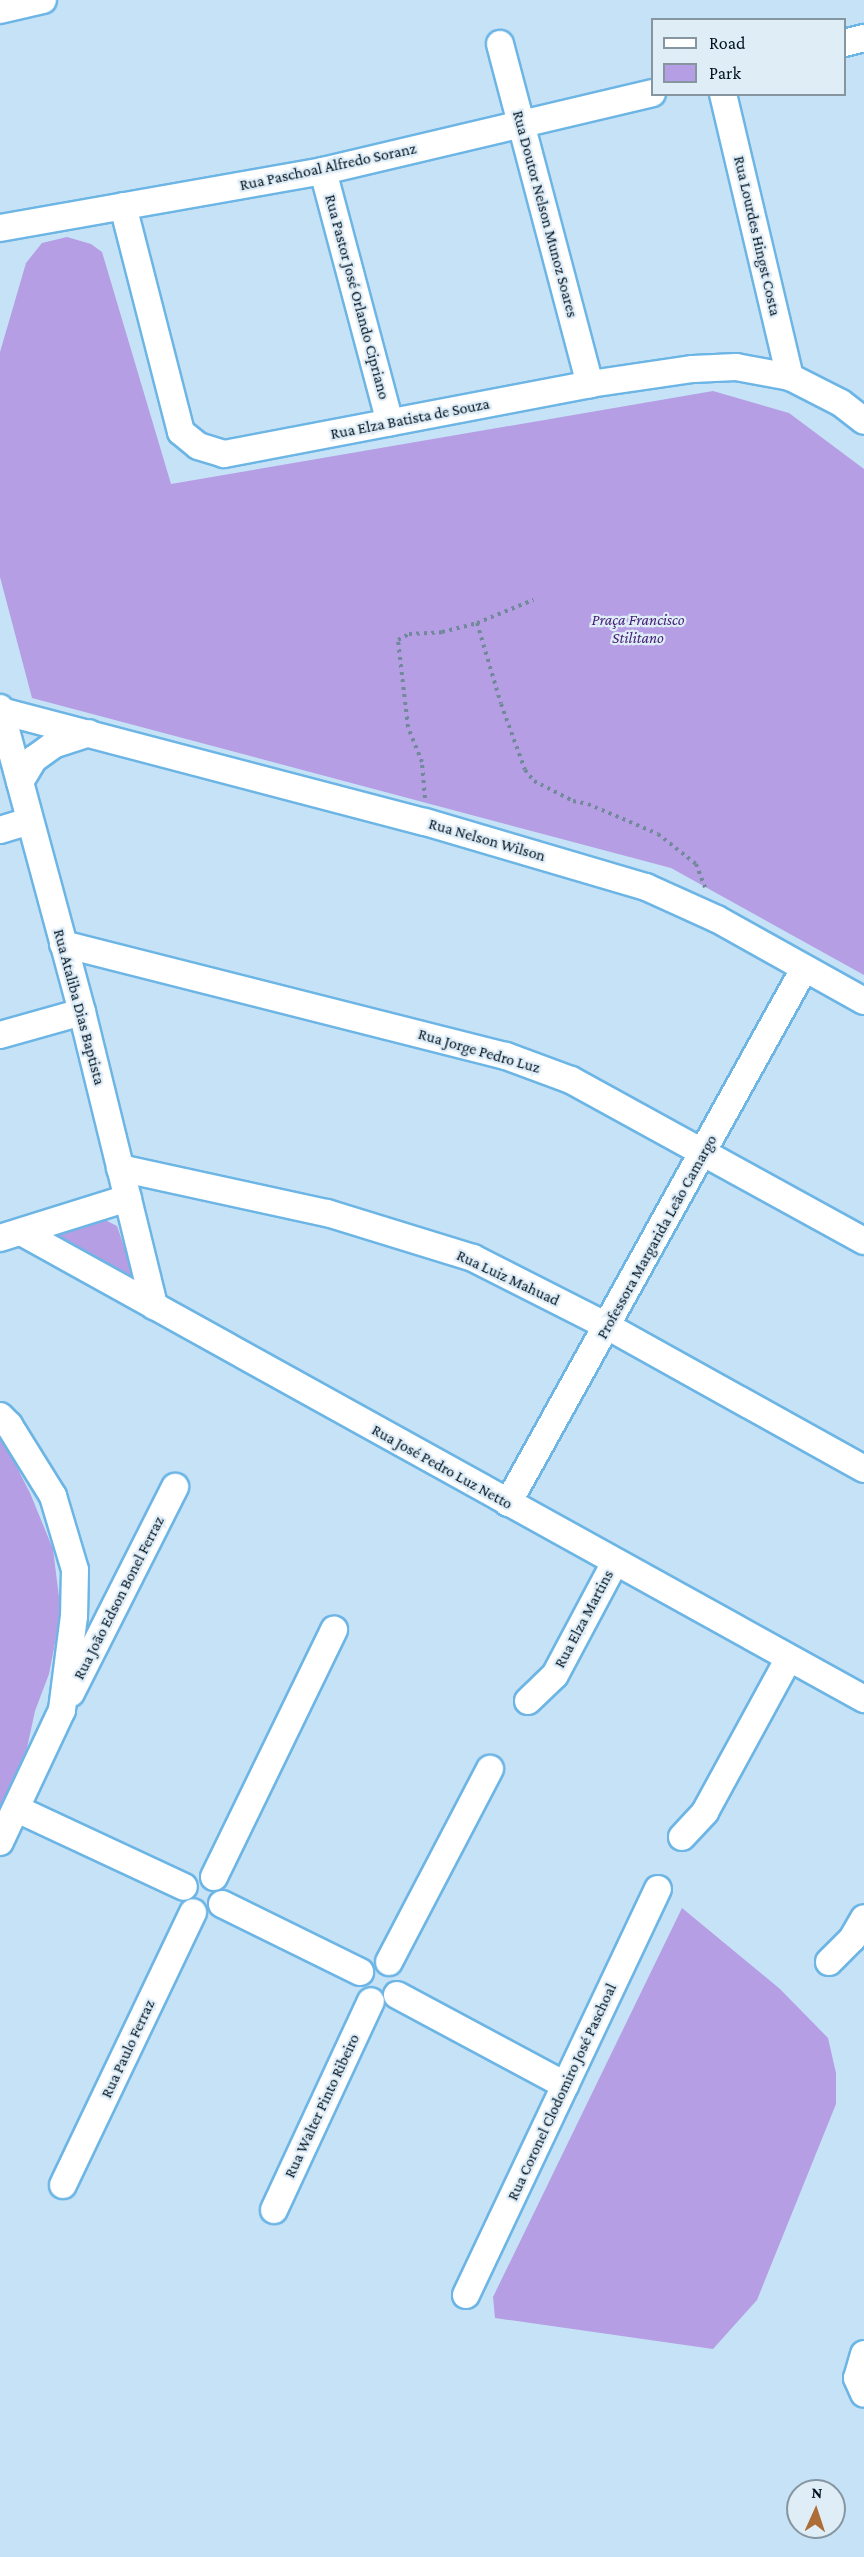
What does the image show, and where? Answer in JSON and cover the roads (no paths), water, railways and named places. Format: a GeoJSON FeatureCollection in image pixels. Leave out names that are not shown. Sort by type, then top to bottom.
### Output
{"type":"FeatureCollection","features":[{"type":"Feature","properties":{"kind":"street"},"geometry":{"type":"LineString","coordinates":[[0,10],[43,0]]}},
{"type":"Feature","properties":{"kind":"street"},"geometry":{"type":"LineString","coordinates":[[846,42],[864,38]]}},
{"type":"Feature","properties":{"kind":"street","name":"Rua Doutor Nelson Munoz Soares"},"geometry":{"type":"LineString","coordinates":[[500,44],[590,384]]}},
{"type":"Feature","properties":{"kind":"street","name":"Rua Paschoal Alfredo Soranz"},"geometry":{"type":"LineString","coordinates":[[0,228],[323,171],[651,93]]}},
{"type":"Feature","properties":{"kind":"street","name":"Rua Lourdes Hingst Costa"},"geometry":{"type":"LineString","coordinates":[[723,96],[790,377]]}},
{"type":"Feature","properties":{"kind":"street","name":"Rua Pastor José Orlando Cipriano"},"geometry":{"type":"LineString","coordinates":[[323,171],[390,422]]}},
{"type":"Feature","properties":{"kind":"street","name":"Rua Elza Batista de Souza"},"geometry":{"type":"LineString","coordinates":[[123,206],[181,432],[198,446],[224,454],[590,384],[693,369],[736,367],[790,377],[841,403],[864,421]]}},
{"type":"Feature","properties":{"kind":"street","name":"Rua Nelson Wilson"},"geometry":{"type":"LineString","coordinates":[[0,710],[425,822],[646,887],[717,919],[864,1001]]}},
{"type":"Feature","properties":{"kind":"street","name":"Rua Ataliba Dias Baptista"},"geometry":{"type":"LineString","coordinates":[[0,710],[82,1012],[154,1306]]}},
{"type":"Feature","properties":{"kind":"street"},"geometry":{"type":"LineString","coordinates":[[20,782],[34,759],[53,745],[89,733]]}},
{"type":"Feature","properties":{"kind":"street"},"geometry":{"type":"LineString","coordinates":[[0,830],[29,821]]}},
{"type":"Feature","properties":{"kind":"street","name":"Rua Jorge Pedro Luz"},"geometry":{"type":"LineString","coordinates":[[63,944],[506,1056],[571,1080],[864,1241]]}},
{"type":"Feature","properties":{"kind":"street","name":"Professora Margarida Leão Camargo"},"geometry":{"type":"LineString","coordinates":[[508,1503],[705,1152],[804,969]]}},
{"type":"Feature","properties":{"kind":"street"},"geometry":{"type":"LineString","coordinates":[[0,1035],[82,1012]]}},
{"type":"Feature","properties":{"kind":"street","name":"Rua Luiz Mahuad"},"geometry":{"type":"LineString","coordinates":[[120,1168],[327,1213],[473,1258],[607,1326],[864,1469]]}},
{"type":"Feature","properties":{"kind":"street"},"geometry":{"type":"LineString","coordinates":[[11,1235],[128,1198]]}},
{"type":"Feature","properties":{"kind":"street","name":"Rua José Pedro Luz Netto"},"geometry":{"type":"LineString","coordinates":[[11,1235],[154,1306],[864,1699]]}},
{"type":"Feature","properties":{"kind":"street"},"geometry":{"type":"LineString","coordinates":[[0,1416],[9,1425],[53,1496],[75,1570],[74,1616],[63,1710]]}},
{"type":"Feature","properties":{"kind":"street","name":"Rua João Edson Bonel Ferraz"},"geometry":{"type":"LineString","coordinates":[[0,1842],[63,1710],[175,1487]]}},
{"type":"Feature","properties":{"kind":"street","name":"Rua Elza Martins"},"geometry":{"type":"LineString","coordinates":[[528,1701],[555,1675],[615,1562]]}},
{"type":"Feature","properties":{"kind":"street"},"geometry":{"type":"LineString","coordinates":[[214,1877],[334,1630]]}},
{"type":"Feature","properties":{"kind":"street"},"geometry":{"type":"LineString","coordinates":[[682,1837],[705,1812],[789,1658]]}},
{"type":"Feature","properties":{"kind":"street"},"geometry":{"type":"LineString","coordinates":[[389,1962],[490,1769]]}},
{"type":"Feature","properties":{"kind":"street"},"geometry":{"type":"LineString","coordinates":[[16,1809],[184,1887]]}},
{"type":"Feature","properties":{"kind":"street"},"geometry":{"type":"LineString","coordinates":[[200,1874],[214,1877],[223,1886],[222,1905],[213,1914],[206,1916],[193,1912],[183,1899],[184,1887],[200,1874]]}},
{"type":"Feature","properties":{"kind":"street","name":"Rua Coronel Clodomiro José Paschoal"},"geometry":{"type":"LineString","coordinates":[[466,2295],[658,1889]]}},
{"type":"Feature","properties":{"kind":"street"},"geometry":{"type":"LineString","coordinates":[[222,1905],[360,1972]]}},
{"type":"Feature","properties":{"kind":"street","name":"Rua Paulo Ferraz"},"geometry":{"type":"LineString","coordinates":[[63,2186],[193,1912]]}},
{"type":"Feature","properties":{"kind":"street"},"geometry":{"type":"LineString","coordinates":[[829,1962],[852,1939],[864,1918]]}},
{"type":"Feature","properties":{"kind":"street"},"geometry":{"type":"LineString","coordinates":[[360,1972],[372,1962],[389,1962]]}},
{"type":"Feature","properties":{"kind":"street"},"geometry":{"type":"LineString","coordinates":[[389,1962],[399,1976],[397,1995]]}},
{"type":"Feature","properties":{"kind":"street"},"geometry":{"type":"LineString","coordinates":[[360,1972],[360,1992],[371,2001],[385,2002],[397,1995]]}},
{"type":"Feature","properties":{"kind":"street"},"geometry":{"type":"LineString","coordinates":[[397,1995],[565,2085]]}},
{"type":"Feature","properties":{"kind":"street","name":"Rua Walter Pinto Ribeiro"},"geometry":{"type":"LineString","coordinates":[[274,2210],[371,2001]]}},
{"type":"Feature","properties":{"kind":"park label","name":"Praça Francisco Stilitano"},"geometry":{"type":"Point","coordinates":[638,629]}}]}
